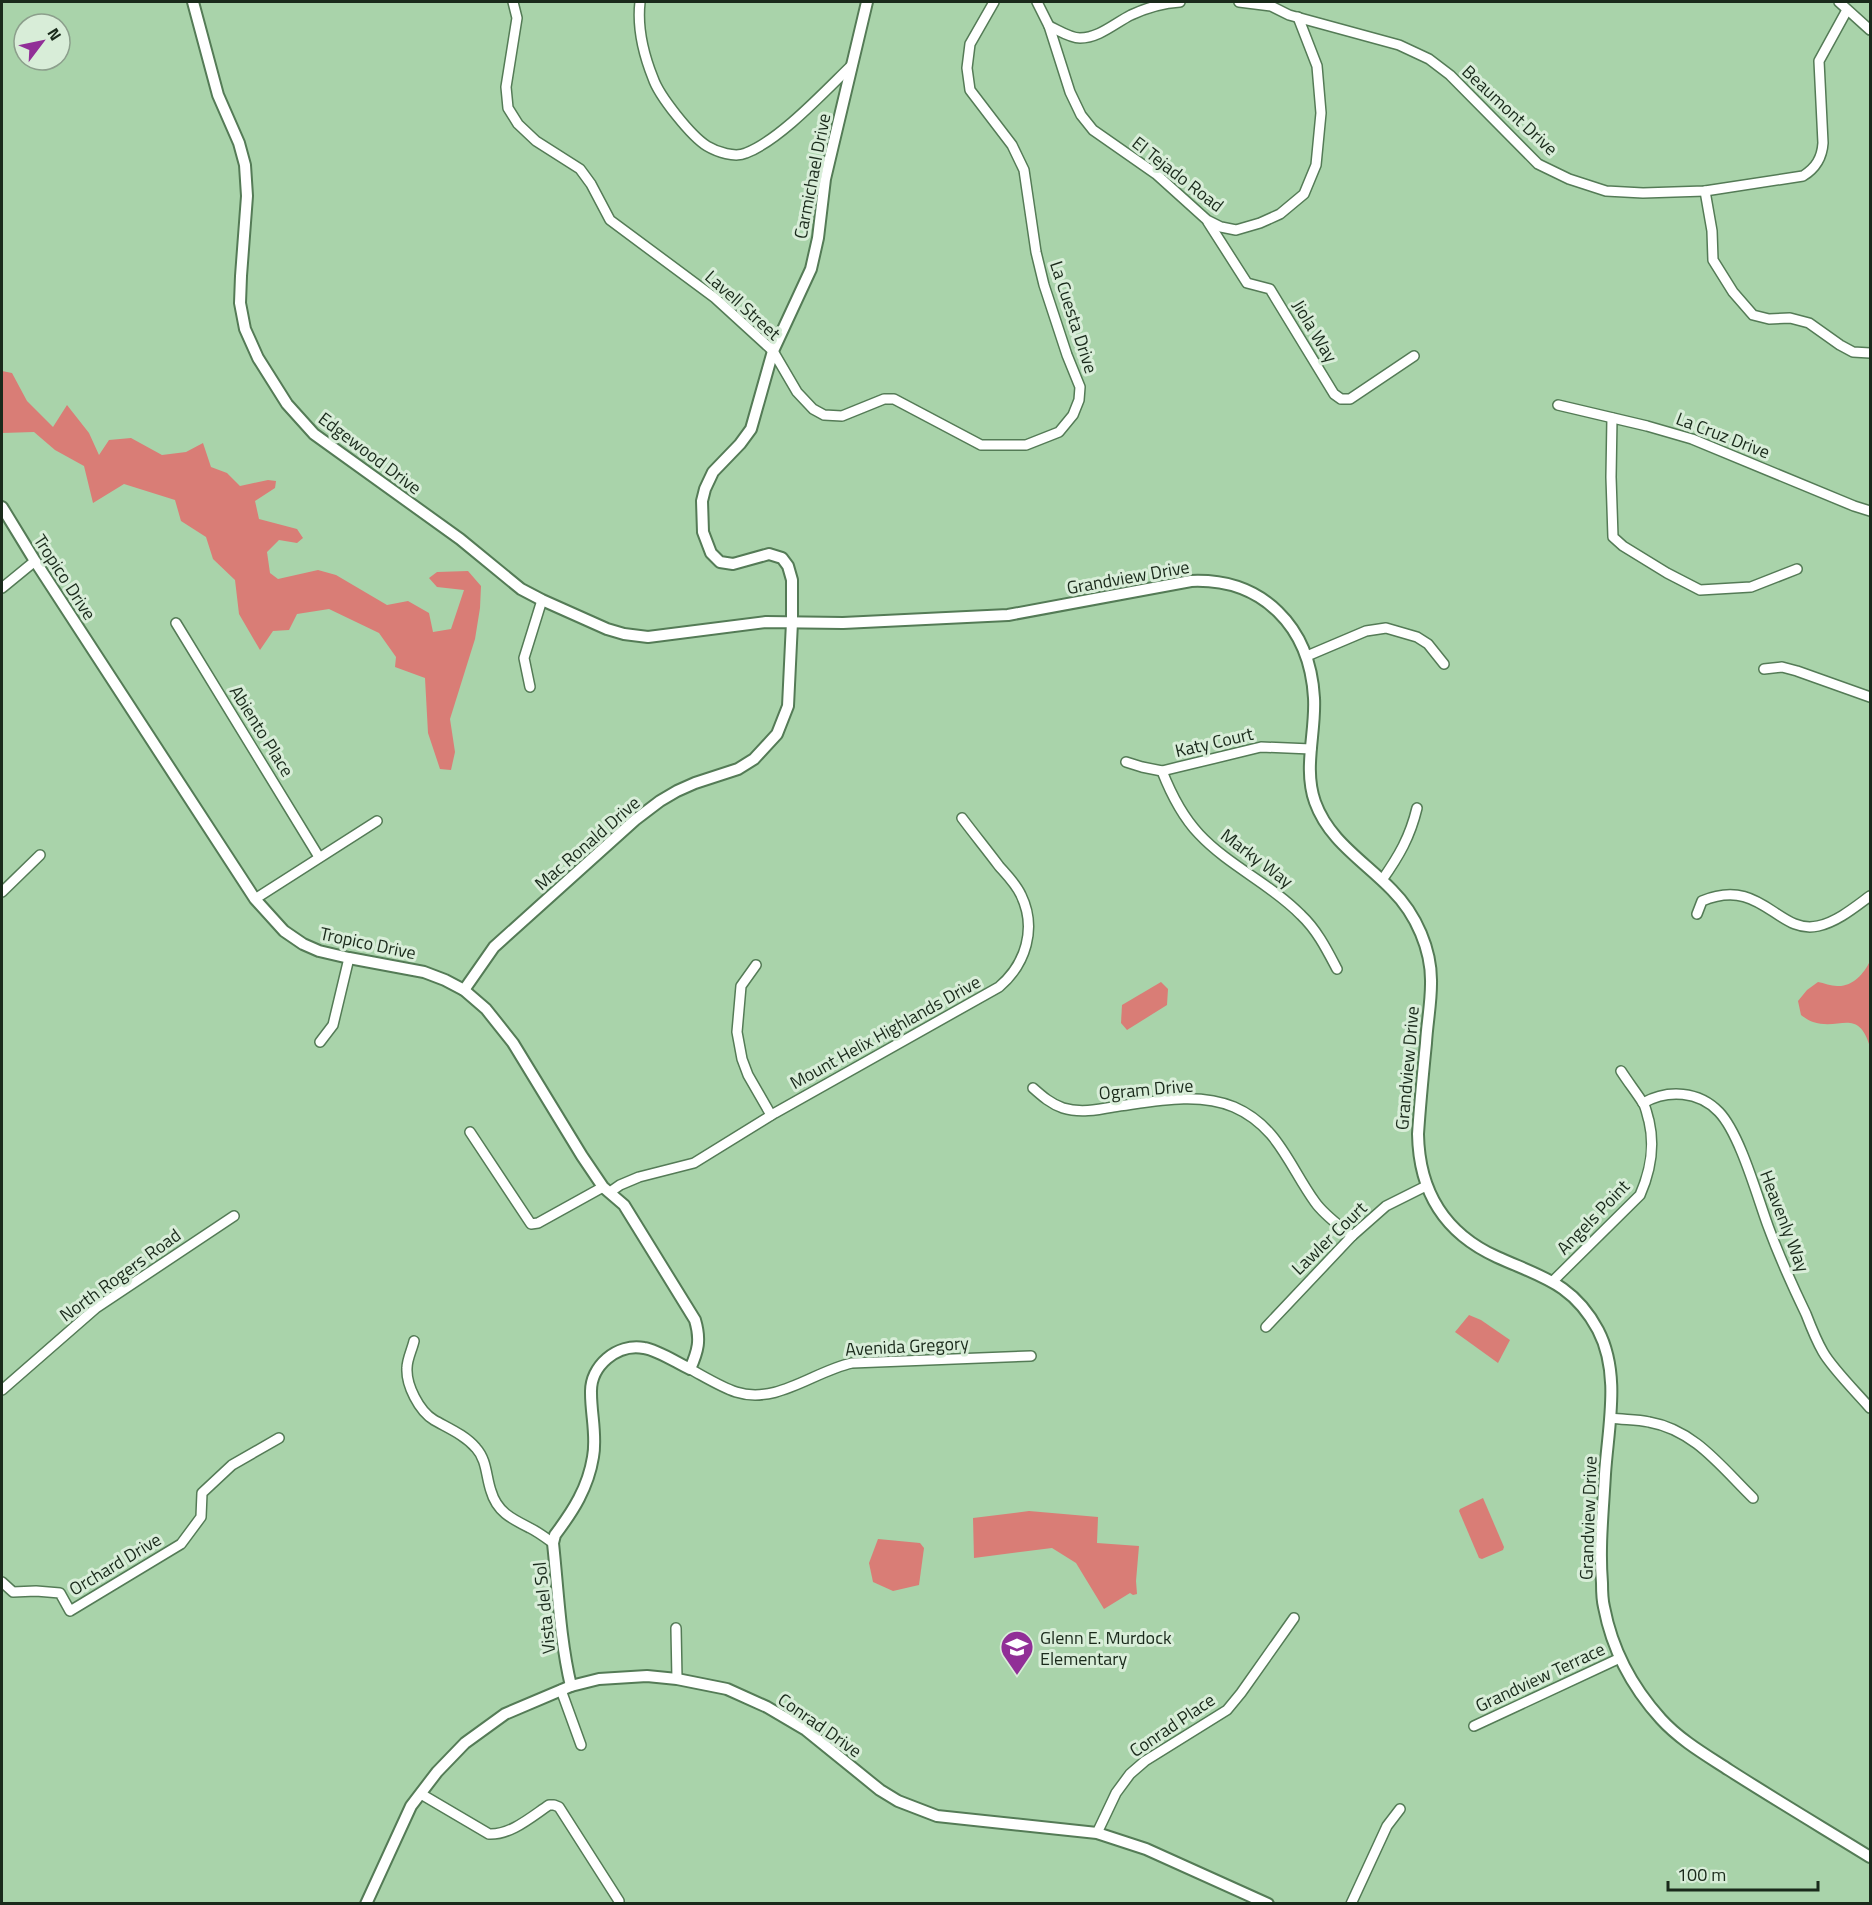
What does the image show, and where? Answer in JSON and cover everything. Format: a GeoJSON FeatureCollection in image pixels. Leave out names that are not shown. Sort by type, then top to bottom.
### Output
{"type":"FeatureCollection","features":[{"type":"Feature","properties":{"kind":"street","name":"Edgewood Drive"},"geometry":{"type":"LineString","coordinates":[[193,2],[215,85],[245,165],[247,184],[240,283],[240,303],[245,329],[258,358],[286,404],[314,434],[460,539],[521,589],[607,629],[636,636],[659,636],[738,624],[792,622]]}},
{"type":"Feature","properties":{"kind":"street","name":"Lavell Street"},"geometry":{"type":"LineString","coordinates":[[513,2],[517,18],[506,87],[508,108],[518,124],[536,141],[580,169],[591,184],[610,220],[715,298],[773,351],[751,429],[741,444],[713,472],[702,501],[701,523],[705,542],[720,562],[733,564],[769,554],[778,555],[785,562],[792,580],[792,622]]}},
{"type":"Feature","properties":{"kind":"street"},"geometry":{"type":"LineString","coordinates":[[640,2],[638,18],[641,38],[653,80],[666,101],[695,136],[706,146],[721,152],[745,154],[773,138],[852,65]]}},
{"type":"Feature","properties":{"kind":"street","name":"Carmichael Drive"},"geometry":{"type":"LineString","coordinates":[[773,351],[811,269],[818,238],[825,179],[867,2]]}},
{"type":"Feature","properties":{"kind":"street","name":"La Cuesta Drive"},"geometry":{"type":"LineString","coordinates":[[773,351],[797,392],[813,409],[829,416],[842,416],[884,399],[894,399],[981,445],[1026,445],[1059,432],[1073,415],[1079,400],[1080,387],[1067,356],[1044,285],[1036,252],[1024,170],[1012,145],[970,90],[967,68],[970,44],[994,2]]}},
{"type":"Feature","properties":{"kind":"street","name":"El Tejado Road"},"geometry":{"type":"LineString","coordinates":[[1037,2],[1049,26],[1070,92],[1081,115],[1093,130],[1156,174],[1207,220],[1221,228],[1236,230],[1280,214],[1304,194],[1316,165],[1321,113],[1317,66],[1298,17]]}},
{"type":"Feature","properties":{"kind":"street"},"geometry":{"type":"LineString","coordinates":[[1049,26],[1080,38],[1101,32],[1149,8],[1180,2]]}},
{"type":"Feature","properties":{"kind":"street","name":"Beaumont Drive"},"geometry":{"type":"LineString","coordinates":[[1239,2],[1271,6],[1298,17],[1399,45],[1429,59],[1450,75],[1538,164],[1569,179],[1606,191],[1643,193],[1705,191],[1803,176],[1816,165],[1823,143],[1819,61],[1847,10]]}},
{"type":"Feature","properties":{"kind":"street"},"geometry":{"type":"LineString","coordinates":[[1839,2],[1870,30]]}},
{"type":"Feature","properties":{"kind":"street"},"geometry":{"type":"LineString","coordinates":[[1705,191],[1712,231],[1713,260],[1733,292],[1753,315],[1769,319],[1790,318],[1809,323],[1853,352],[1870,353]]}},
{"type":"Feature","properties":{"kind":"street","name":"Jiola Way"},"geometry":{"type":"LineString","coordinates":[[1207,220],[1247,283],[1270,289],[1334,394],[1341,399],[1350,399],[1414,356]]}},
{"type":"Feature","properties":{"kind":"street","name":"La Cruz Drive"},"geometry":{"type":"LineString","coordinates":[[1558,405],[1692,439],[1870,511]]}},
{"type":"Feature","properties":{"kind":"street"},"geometry":{"type":"LineString","coordinates":[[1612,418],[1613,537],[1623,546],[1700,590],[1751,587],[1797,569]]}},
{"type":"Feature","properties":{"kind":"street","name":"Tropico Drive"},"geometry":{"type":"LineString","coordinates":[[2,507],[248,890],[284,931],[303,944],[319,951],[424,972],[445,980],[464,990],[486,1009],[513,1043],[582,1156],[607,1189],[624,1205],[695,1320],[698,1330],[698,1350],[690,1369]]}},
{"type":"Feature","properties":{"kind":"street"},"geometry":{"type":"LineString","coordinates":[[2,588],[35,561]]}},
{"type":"Feature","properties":{"kind":"street","name":"Grandview Drive"},"geometry":{"type":"LineString","coordinates":[[792,622],[843,623],[1008,615],[1191,581],[1213,581],[1246,590],[1266,602],[1291,626],[1307,656],[1314,699],[1310,781],[1321,815],[1345,848],[1402,901],[1418,927],[1427,954],[1431,984],[1418,1134],[1418,1155],[1426,1186],[1440,1212],[1470,1242],[1496,1257],[1553,1281],[1568,1292],[1587,1313],[1603,1342],[1610,1368],[1611,1418],[1600,1553],[1603,1605],[1620,1658],[1633,1683],[1661,1719],[1688,1742],[1743,1779],[1870,1856]]}},
{"type":"Feature","properties":{"kind":"street"},"geometry":{"type":"LineString","coordinates":[[530,687],[524,658],[542,600]]}},
{"type":"Feature","properties":{"kind":"street","name":"Mac Ronald Drive"},"geometry":{"type":"LineString","coordinates":[[464,990],[494,946],[635,820],[677,791],[738,769],[754,759],[777,734],[788,706],[792,622]]}},
{"type":"Feature","properties":{"kind":"street","name":"Abiento Place"},"geometry":{"type":"LineString","coordinates":[[176,623],[319,856]]}},
{"type":"Feature","properties":{"kind":"street"},"geometry":{"type":"LineString","coordinates":[[1307,656],[1366,631],[1386,628],[1417,637],[1428,644],[1444,664]]}},
{"type":"Feature","properties":{"kind":"street"},"geometry":{"type":"LineString","coordinates":[[1764,669],[1782,667],[1870,697]]}},
{"type":"Feature","properties":{"kind":"street","name":"Katy Court"},"geometry":{"type":"LineString","coordinates":[[1126,762],[1162,771],[1261,747],[1311,749]]}},
{"type":"Feature","properties":{"kind":"street","name":"Marky Way"},"geometry":{"type":"LineString","coordinates":[[1162,771],[1176,802],[1196,830],[1210,844],[1302,916],[1318,935],[1337,969]]}},
{"type":"Feature","properties":{"kind":"street"},"geometry":{"type":"LineString","coordinates":[[1382,880],[1400,855],[1411,830],[1417,808]]}},
{"type":"Feature","properties":{"kind":"street","name":"Mount Helix Highlands Drive"},"geometry":{"type":"LineString","coordinates":[[470,1132],[531,1224],[538,1223],[607,1189],[639,1177],[694,1163],[771,1115],[999,987],[1023,957],[1028,938],[1028,919],[1017,889],[962,818]]}},
{"type":"Feature","properties":{"kind":"street"},"geometry":{"type":"LineString","coordinates":[[255,898],[378,820]]}},
{"type":"Feature","properties":{"kind":"street"},"geometry":{"type":"LineString","coordinates":[[2,892],[40,855]]}},
{"type":"Feature","properties":{"kind":"street"},"geometry":{"type":"LineString","coordinates":[[1696,915],[1702,901],[1724,895],[1746,896],[1761,902],[1789,922],[1805,927],[1819,926],[1841,916],[1870,896]]}},
{"type":"Feature","properties":{"kind":"street"},"geometry":{"type":"LineString","coordinates":[[320,1042],[333,1025],[349,958]]}},
{"type":"Feature","properties":{"kind":"street"},"geometry":{"type":"LineString","coordinates":[[756,965],[741,986],[737,1032],[742,1059],[748,1074],[771,1115]]}},
{"type":"Feature","properties":{"kind":"street","name":"Angels Point"},"geometry":{"type":"LineString","coordinates":[[1553,1281],[1640,1195],[1647,1178],[1652,1158],[1650,1127],[1643,1103],[1621,1071]]}},
{"type":"Feature","properties":{"kind":"street","name":"Ogram Drive"},"geometry":{"type":"LineString","coordinates":[[1033,1088],[1064,1109],[1087,1111],[1172,1099],[1210,1100],[1232,1106],[1250,1115],[1266,1127],[1278,1142],[1316,1205],[1352,1236]]}},
{"type":"Feature","properties":{"kind":"street","name":"Heavenly Way"},"geometry":{"type":"LineString","coordinates":[[1643,1103],[1669,1094],[1687,1095],[1704,1101],[1719,1112],[1737,1143],[1780,1260],[1824,1353],[1870,1408]]}},
{"type":"Feature","properties":{"kind":"street","name":"Lawler Court"},"geometry":{"type":"LineString","coordinates":[[1266,1327],[1352,1236],[1386,1206],[1426,1186]]}},
{"type":"Feature","properties":{"kind":"street","name":"North Rogers Road"},"geometry":{"type":"LineString","coordinates":[[2,1390],[96,1308],[234,1216]]}},
{"type":"Feature","properties":{"kind":"street","name":"Vista del Sol"},"geometry":{"type":"LineString","coordinates":[[414,1341],[407,1366],[407,1375],[408,1383],[421,1407],[430,1418],[462,1435],[476,1448],[484,1461],[492,1495],[507,1516],[553,1543],[568,1671],[566,1688]]}},
{"type":"Feature","properties":{"kind":"street","name":"Avenida Gregory"},"geometry":{"type":"LineString","coordinates":[[553,1543],[555,1535],[580,1497],[590,1471],[595,1441],[591,1391],[595,1375],[603,1362],[616,1352],[630,1348],[646,1348],[735,1392],[747,1394],[774,1394],[837,1366],[852,1363],[1031,1356]]}},
{"type":"Feature","properties":{"kind":"street"},"geometry":{"type":"LineString","coordinates":[[1611,1418],[1648,1421],[1688,1437],[1709,1452],[1753,1498]]}},
{"type":"Feature","properties":{"kind":"street","name":"Orchard Drive"},"geometry":{"type":"LineString","coordinates":[[2,1582],[14,1592],[60,1593],[70,1611],[181,1544],[201,1516],[202,1493],[232,1465],[279,1438]]}},
{"type":"Feature","properties":{"kind":"street","name":"Conrad Place"},"geometry":{"type":"LineString","coordinates":[[1097,1833],[1116,1793],[1130,1774],[1145,1761],[1227,1710],[1294,1618]]}},
{"type":"Feature","properties":{"kind":"street"},"geometry":{"type":"LineString","coordinates":[[676,1628],[677,1679]]}},
{"type":"Feature","properties":{"kind":"street","name":"Grandview Terrace"},"geometry":{"type":"LineString","coordinates":[[1474,1726],[1620,1658]]}},
{"type":"Feature","properties":{"kind":"street","name":"Conrad Drive"},"geometry":{"type":"LineString","coordinates":[[365,1902],[411,1806],[437,1772],[465,1743],[505,1714],[566,1688],[599,1679],[638,1677],[677,1679],[727,1689],[767,1707],[806,1730],[880,1790],[898,1801],[937,1816],[1097,1833],[1146,1849],[1268,1904]]}},
{"type":"Feature","properties":{"kind":"street"},"geometry":{"type":"LineString","coordinates":[[566,1688],[581,1745]]}},
{"type":"Feature","properties":{"kind":"street"},"geometry":{"type":"LineString","coordinates":[[421,1794],[489,1834],[506,1832],[549,1805],[559,1807],[619,1901]]}},
{"type":"Feature","properties":{"kind":"street"},"geometry":{"type":"LineString","coordinates":[[1351,1904],[1387,1826],[1400,1809]]}},
{"type":"Feature","properties":{"kind":"shaded area"},"geometry":{"type":"Polygon","coordinates":[[[2,371],[12,373],[27,401],[53,427],[67,405],[89,433],[99,455],[109,440],[131,438],[162,455],[186,452],[203,443],[211,467],[227,473],[240,486],[268,480],[276,481],[275,488],[255,501],[259,519],[297,529],[303,538],[297,543],[279,540],[267,552],[270,573],[278,579],[318,570],[336,575],[387,605],[408,601],[429,613],[433,632],[451,629],[464,590],[437,587],[429,578],[437,572],[468,571],[481,586],[480,608],[475,639],[450,719],[455,752],[451,770],[440,769],[428,733],[425,678],[395,667],[396,657],[379,633],[329,609],[297,614],[289,630],[273,631],[260,650],[239,614],[235,580],[213,559],[206,537],[181,521],[175,500],[124,484],[93,503],[84,466],[55,450],[34,432],[2,433],[2,371]]]}},
{"type":"Feature","properties":{"kind":"shaded area"},"geometry":{"type":"Polygon","coordinates":[[[1870,961],[1870,1047],[1860,1027],[1854,1024],[1823,1024],[1801,1015],[1798,1001],[1807,990],[1818,982],[1835,986],[1848,984],[1861,975],[1870,961]]]}},
{"type":"Feature","properties":{"kind":"shaded area"},"geometry":{"type":"Polygon","coordinates":[[[1161,982],[1168,989],[1167,1005],[1127,1030],[1121,1023],[1122,1005],[1161,982]]]}},
{"type":"Feature","properties":{"kind":"shaded area"},"geometry":{"type":"Polygon","coordinates":[[[1469,1315],[1481,1320],[1510,1340],[1498,1363],[1455,1332],[1469,1315]]]}},
{"type":"Feature","properties":{"kind":"shaded area"},"geometry":{"type":"Polygon","coordinates":[[[1483,1498],[1504,1547],[1503,1550],[1482,1559],[1479,1558],[1459,1511],[1483,1498]]]}},
{"type":"Feature","properties":{"kind":"shaded area"},"geometry":{"type":"Polygon","coordinates":[[[1029,1511],[1098,1517],[1097,1543],[1139,1546],[1137,1594],[1130,1593],[1104,1609],[1076,1563],[1052,1548],[974,1558],[973,1518],[1029,1511]]]}},
{"type":"Feature","properties":{"kind":"shaded area"},"geometry":{"type":"Polygon","coordinates":[[[878,1539],[920,1543],[924,1548],[919,1585],[893,1591],[873,1582],[869,1563],[878,1539]]]}},
{"type":"Feature","properties":{"kind":"place","name":"Glenn E. Murdock Elementary"},"geometry":{"type":"Point","coordinates":[1017,1676]}}]}
